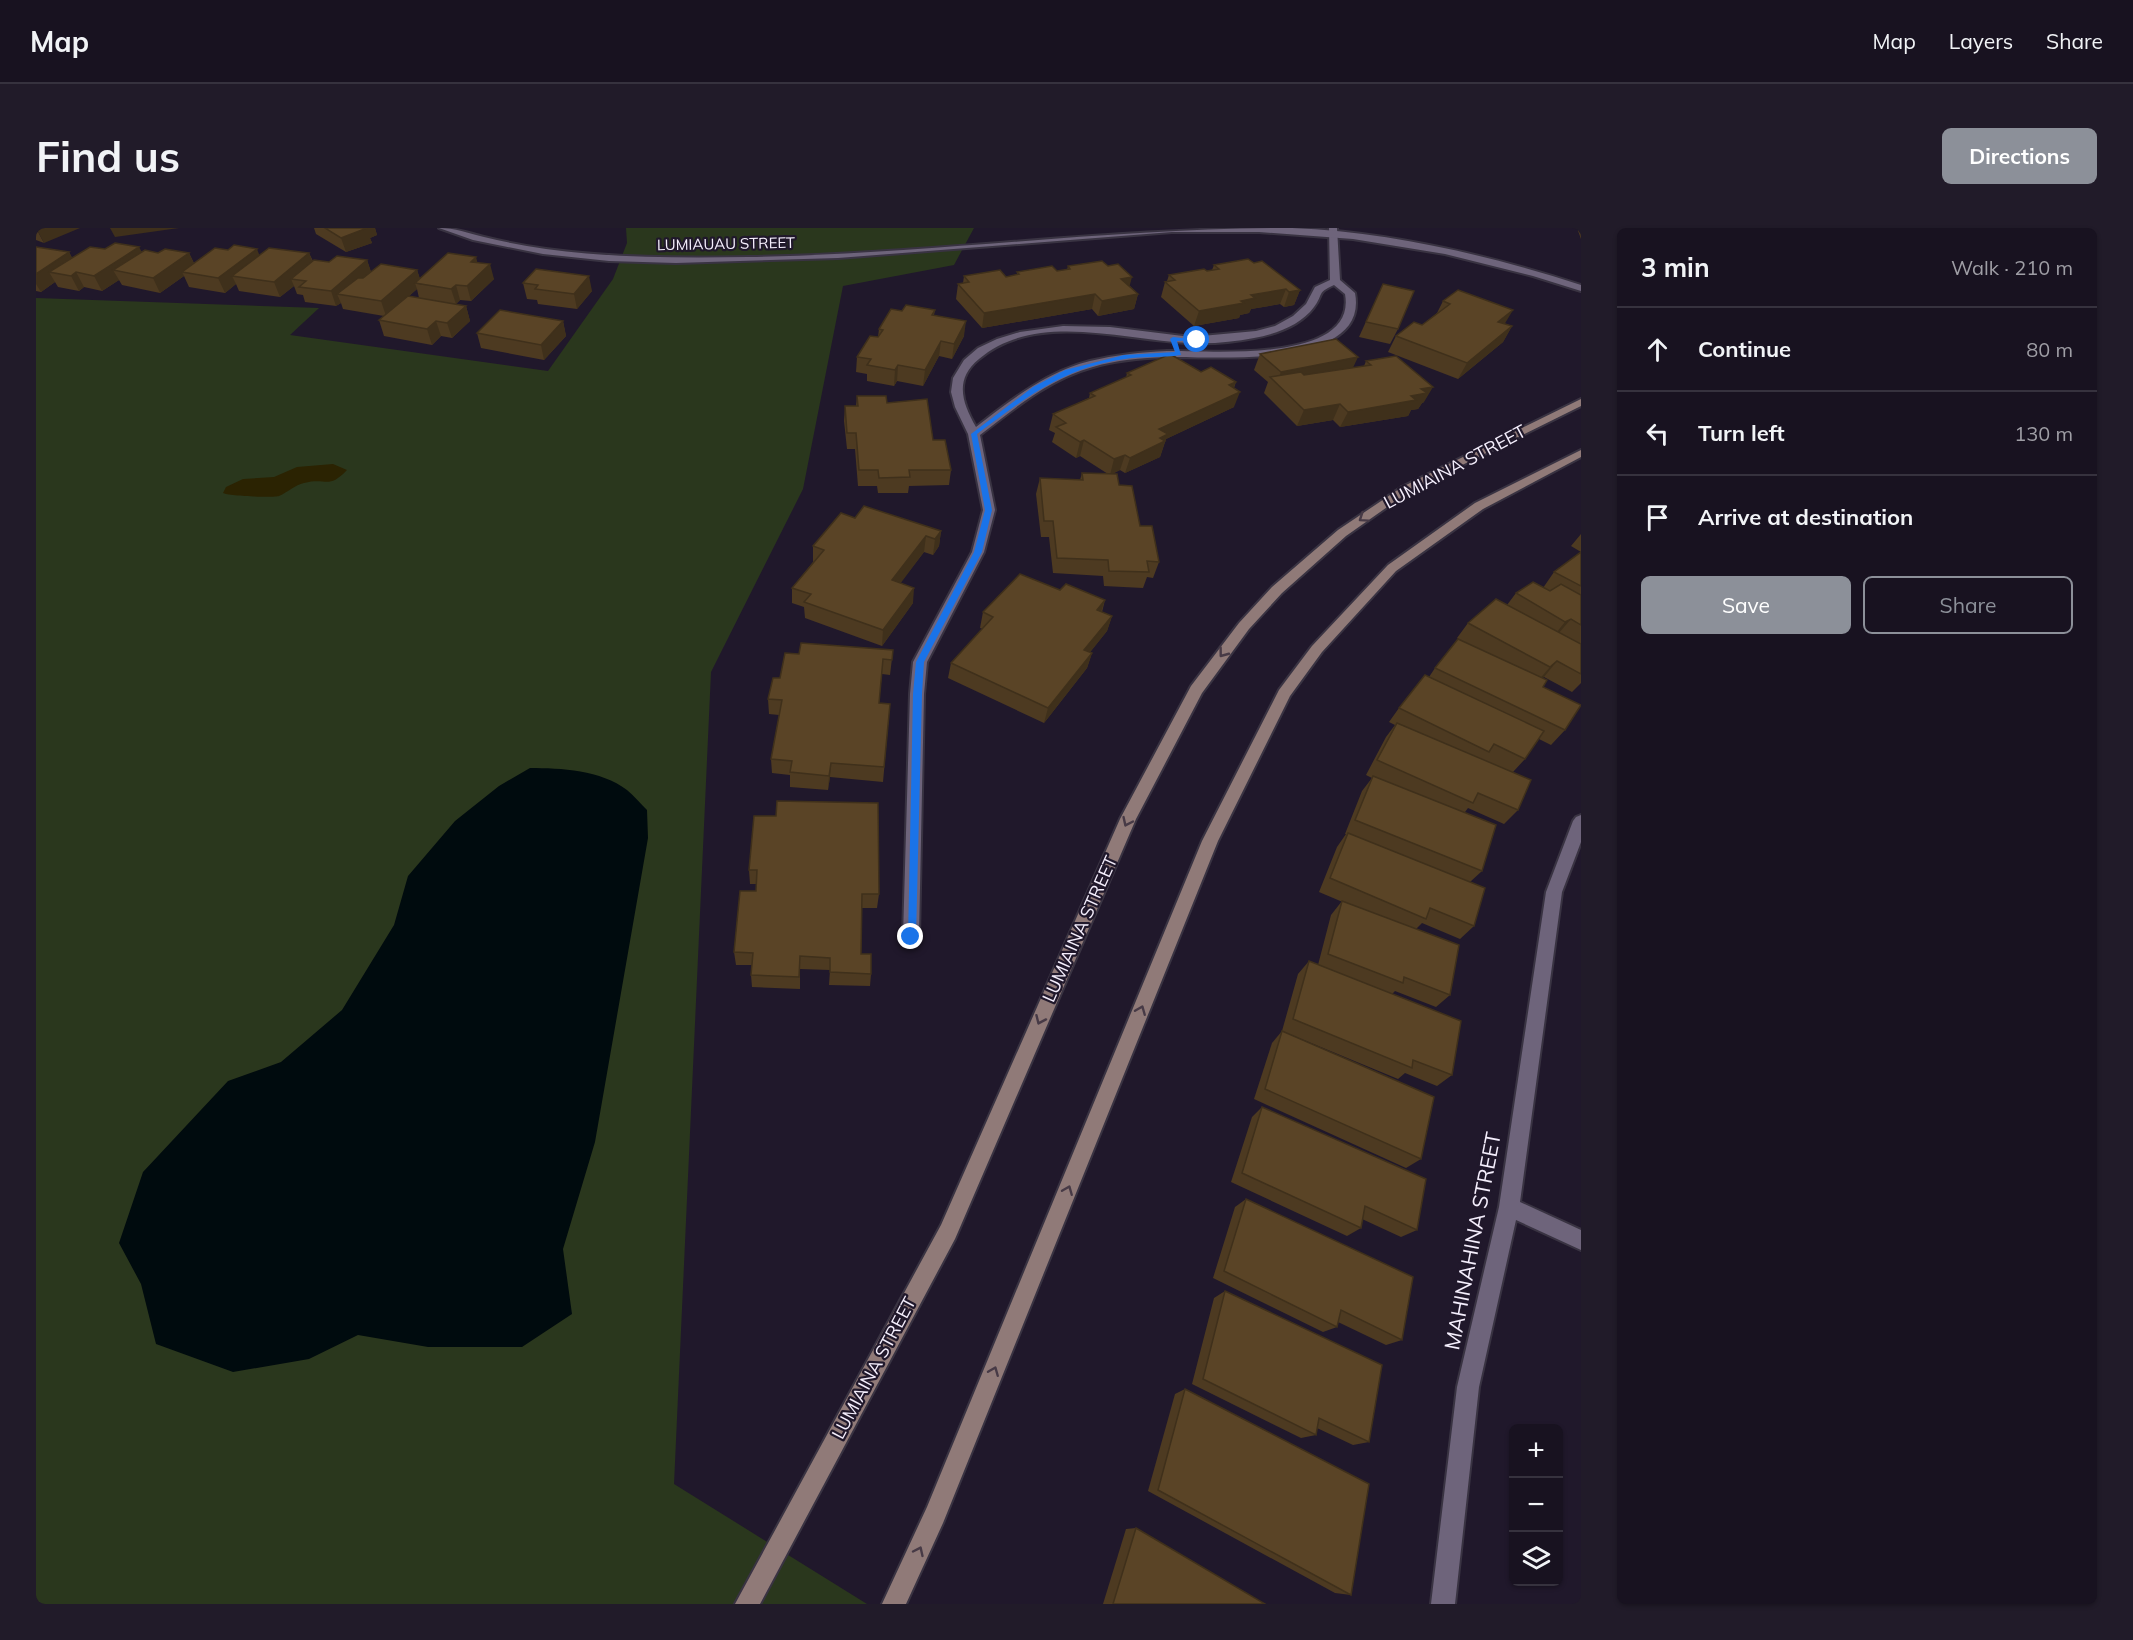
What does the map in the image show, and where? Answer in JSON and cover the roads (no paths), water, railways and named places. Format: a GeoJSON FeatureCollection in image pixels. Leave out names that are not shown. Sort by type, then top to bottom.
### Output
{"type":"FeatureCollection","features":[{"type":"Feature","properties":{"kind":"main road","name":"LUMIAINA STREET"},"geometry":{"type":"LineString","coordinates":[[747,1604],[948,1232],[1128,819],[1196,690],[1244,626],[1277,590],[1342,533],[1406,489],[1581,402]]}},
{"type":"Feature","properties":{"kind":"main road"},"geometry":{"type":"LineString","coordinates":[[894,1604],[935,1515],[1210,841],[1284,694],[1317,649],[1392,568],[1479,506],[1581,453]]}},
{"type":"Feature","properties":{"kind":"street","name":"LUMIAUAU STREET"},"geometry":{"type":"LineString","coordinates":[[443,228],[479,240],[547,253],[648,261],[814,257],[1208,228],[1333,230],[1464,255],[1581,288]]}},
{"type":"Feature","properties":{"kind":"street"},"geometry":{"type":"LineString","coordinates":[[974,434],[1035,388],[1067,371],[1124,357],[1276,353],[1311,345],[1341,327],[1351,311],[1350,293],[1335,281],[1333,230]]}},
{"type":"Feature","properties":{"kind":"street"},"geometry":{"type":"LineString","coordinates":[[911,937],[917,694],[920,662],[978,552],[988,510],[974,434],[958,403],[957,380],[972,358],[995,343],[1026,334],[1063,329],[1101,329],[1173,339],[1236,337],[1268,332],[1308,312],[1318,289],[1335,281]]}},
{"type":"Feature","properties":{"kind":"street"},"geometry":{"type":"LineString","coordinates":[[1173,339],[1179,354]]}},
{"type":"Feature","properties":{"kind":"street","name":"MAHINAHINA STREET"},"geometry":{"type":"LineString","coordinates":[[1443,1604],[1467,1387],[1509,1207],[1554,892],[1581,821]]}},
{"type":"Feature","properties":{"kind":"street"},"geometry":{"type":"LineString","coordinates":[[1509,1207],[1581,1240]]}}]}
